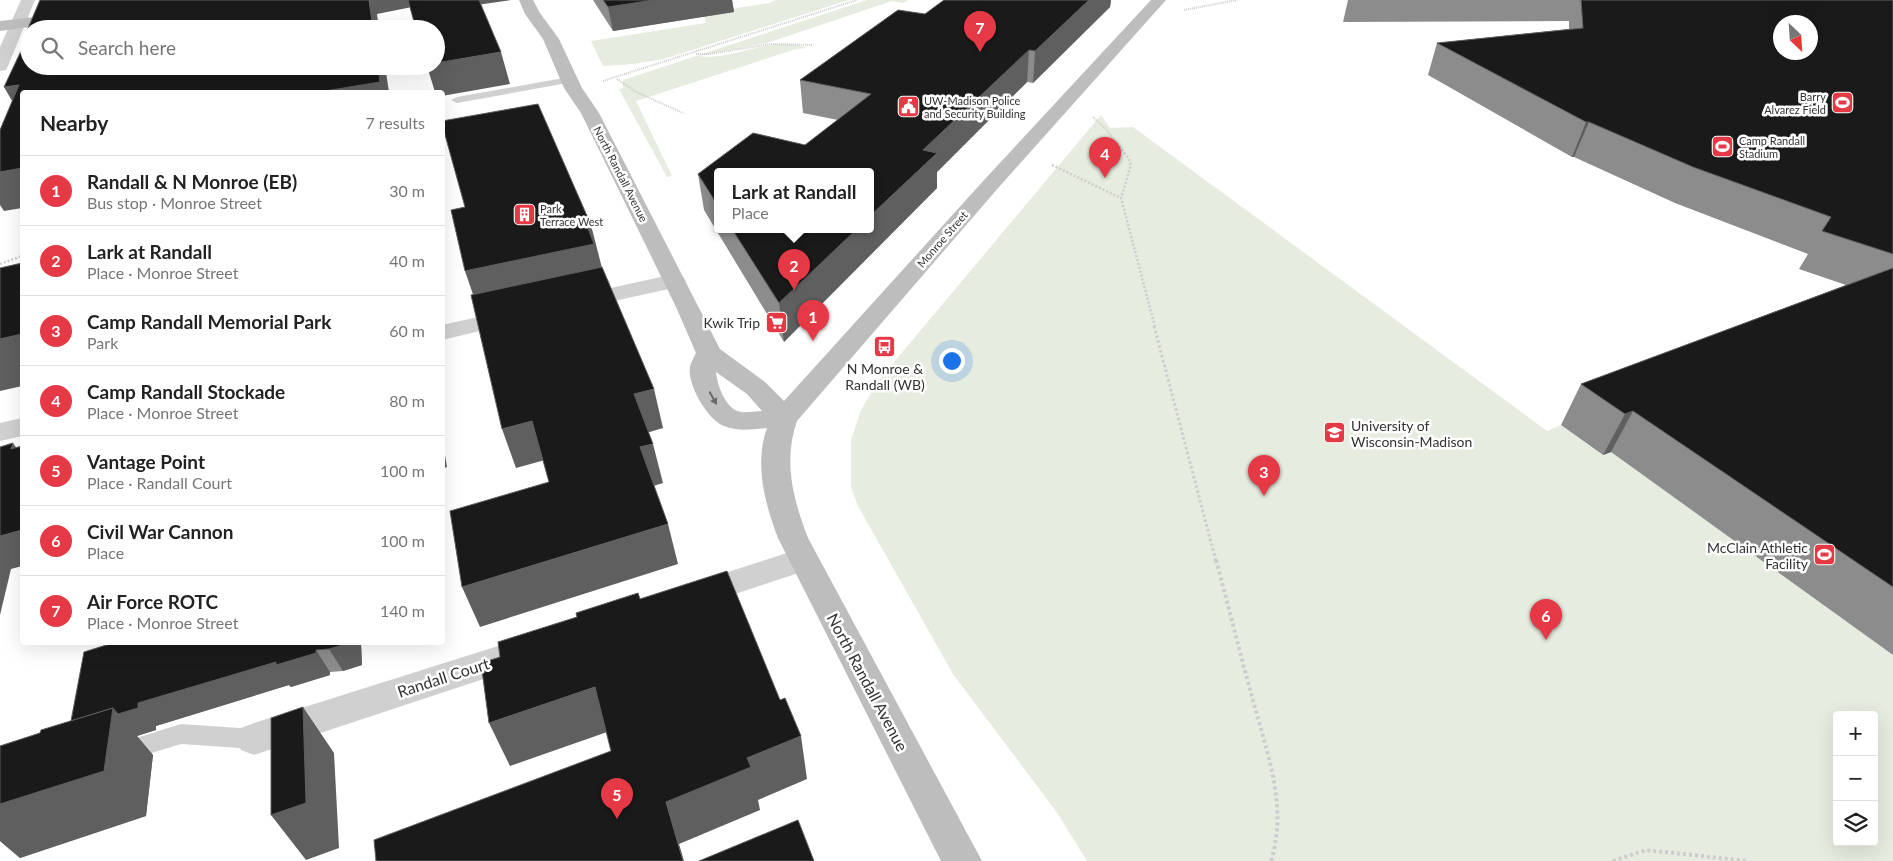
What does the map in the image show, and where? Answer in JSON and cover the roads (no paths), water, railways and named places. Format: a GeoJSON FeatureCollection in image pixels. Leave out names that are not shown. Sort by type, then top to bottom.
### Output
{"type":"FeatureCollection","features":[{"type":"Feature","properties":{"kind":"main road","name":"North Randall Avenue"},"geometry":{"type":"LineString","coordinates":[[526,0],[533,14],[551,39],[569,80],[590,113],[709,353],[732,372],[756,388],[784,418]]}},
{"type":"Feature","properties":{"kind":"main road","name":"Monroe Street"},"geometry":{"type":"LineString","coordinates":[[781,501],[776,474],[776,438],[784,418],[992,183],[1160,0]]}},
{"type":"Feature","properties":{"kind":"main road"},"geometry":{"type":"LineString","coordinates":[[49,20],[86,15]]}},
{"type":"Feature","properties":{"kind":"main road"},"geometry":{"type":"LineString","coordinates":[[0,26],[19,24]]}},
{"type":"Feature","properties":{"kind":"main road"},"geometry":{"type":"LineString","coordinates":[[709,353],[703,368],[704,382],[715,403],[727,416],[734,421],[784,418]]}},
{"type":"Feature","properties":{"kind":"main road","name":"North Randall Avenue"},"geometry":{"type":"LineString","coordinates":[[781,501],[789,527],[803,560],[962,861]]}},
{"type":"Feature","properties":{"kind":"street"},"geometry":{"type":"LineString","coordinates":[[20,20],[28,0]]}},
{"type":"Feature","properties":{"kind":"street"},"geometry":{"type":"LineString","coordinates":[[0,66],[19,24]]}},
{"type":"Feature","properties":{"kind":"street"},"geometry":{"type":"LineString","coordinates":[[445,331],[674,280]]}},
{"type":"Feature","properties":{"kind":"street"},"geometry":{"type":"LineString","coordinates":[[0,432],[20,427]]}},
{"type":"Feature","properties":{"kind":"street"},"geometry":{"type":"LineString","coordinates":[[668,604],[803,560]]}},
{"type":"Feature","properties":{"kind":"street","name":"Randall Court"},"geometry":{"type":"LineString","coordinates":[[254,739],[542,646]]}},
{"type":"Feature","properties":{"kind":"lane"},"geometry":{"type":"LineString","coordinates":[[457,100],[569,80]]}},
{"type":"Feature","properties":{"kind":"lane"},"geometry":{"type":"LineString","coordinates":[[105,757],[181,734],[254,739]]}},
{"type":"Feature","properties":{"kind":"place","name":"Air Force ROTC"},"geometry":{"type":"Point","coordinates":[980,52]}},
{"type":"Feature","properties":{"kind":"place","name":"Barry Alvarez Field"},"geometry":{"type":"Point","coordinates":[1842,102]}},
{"type":"Feature","properties":{"kind":"place","name":"UW-Madison Police and Security Building"},"geometry":{"type":"Point","coordinates":[908,106]}},
{"type":"Feature","properties":{"kind":"place","name":"Camp Randall Stadium"},"geometry":{"type":"Point","coordinates":[1723,146]}},
{"type":"Feature","properties":{"kind":"place","name":"Camp Randall Stockade"},"geometry":{"type":"Point","coordinates":[1105,178]}},
{"type":"Feature","properties":{"kind":"place","name":"Park Terrace West"},"geometry":{"type":"Point","coordinates":[524,214]}},
{"type":"Feature","properties":{"kind":"place","name":"Lark at Randall"},"geometry":{"type":"Point","coordinates":[794,290]}},
{"type":"Feature","properties":{"kind":"place","name":"Kwik Trip"},"geometry":{"type":"Point","coordinates":[776,322]}},
{"type":"Feature","properties":{"kind":"place","name":"Randall & N Monroe (EB)"},"geometry":{"type":"Point","coordinates":[813,341]}},
{"type":"Feature","properties":{"kind":"place","name":"N Monroe & Randall (WB)"},"geometry":{"type":"Point","coordinates":[885,346]}},
{"type":"Feature","properties":{"kind":"place","name":"University of Wisconsin-Madison"},"geometry":{"type":"Point","coordinates":[1335,433]}},
{"type":"Feature","properties":{"kind":"place","name":"Camp Randall Memorial Park"},"geometry":{"type":"Point","coordinates":[1264,496]}},
{"type":"Feature","properties":{"kind":"place","name":"McClain Athletic Facility"},"geometry":{"type":"Point","coordinates":[1824,555]}},
{"type":"Feature","properties":{"kind":"place","name":"Civil War Cannon"},"geometry":{"type":"Point","coordinates":[1546,640]}},
{"type":"Feature","properties":{"kind":"place","name":"Vantage Point"},"geometry":{"type":"Point","coordinates":[617,819]}}]}
